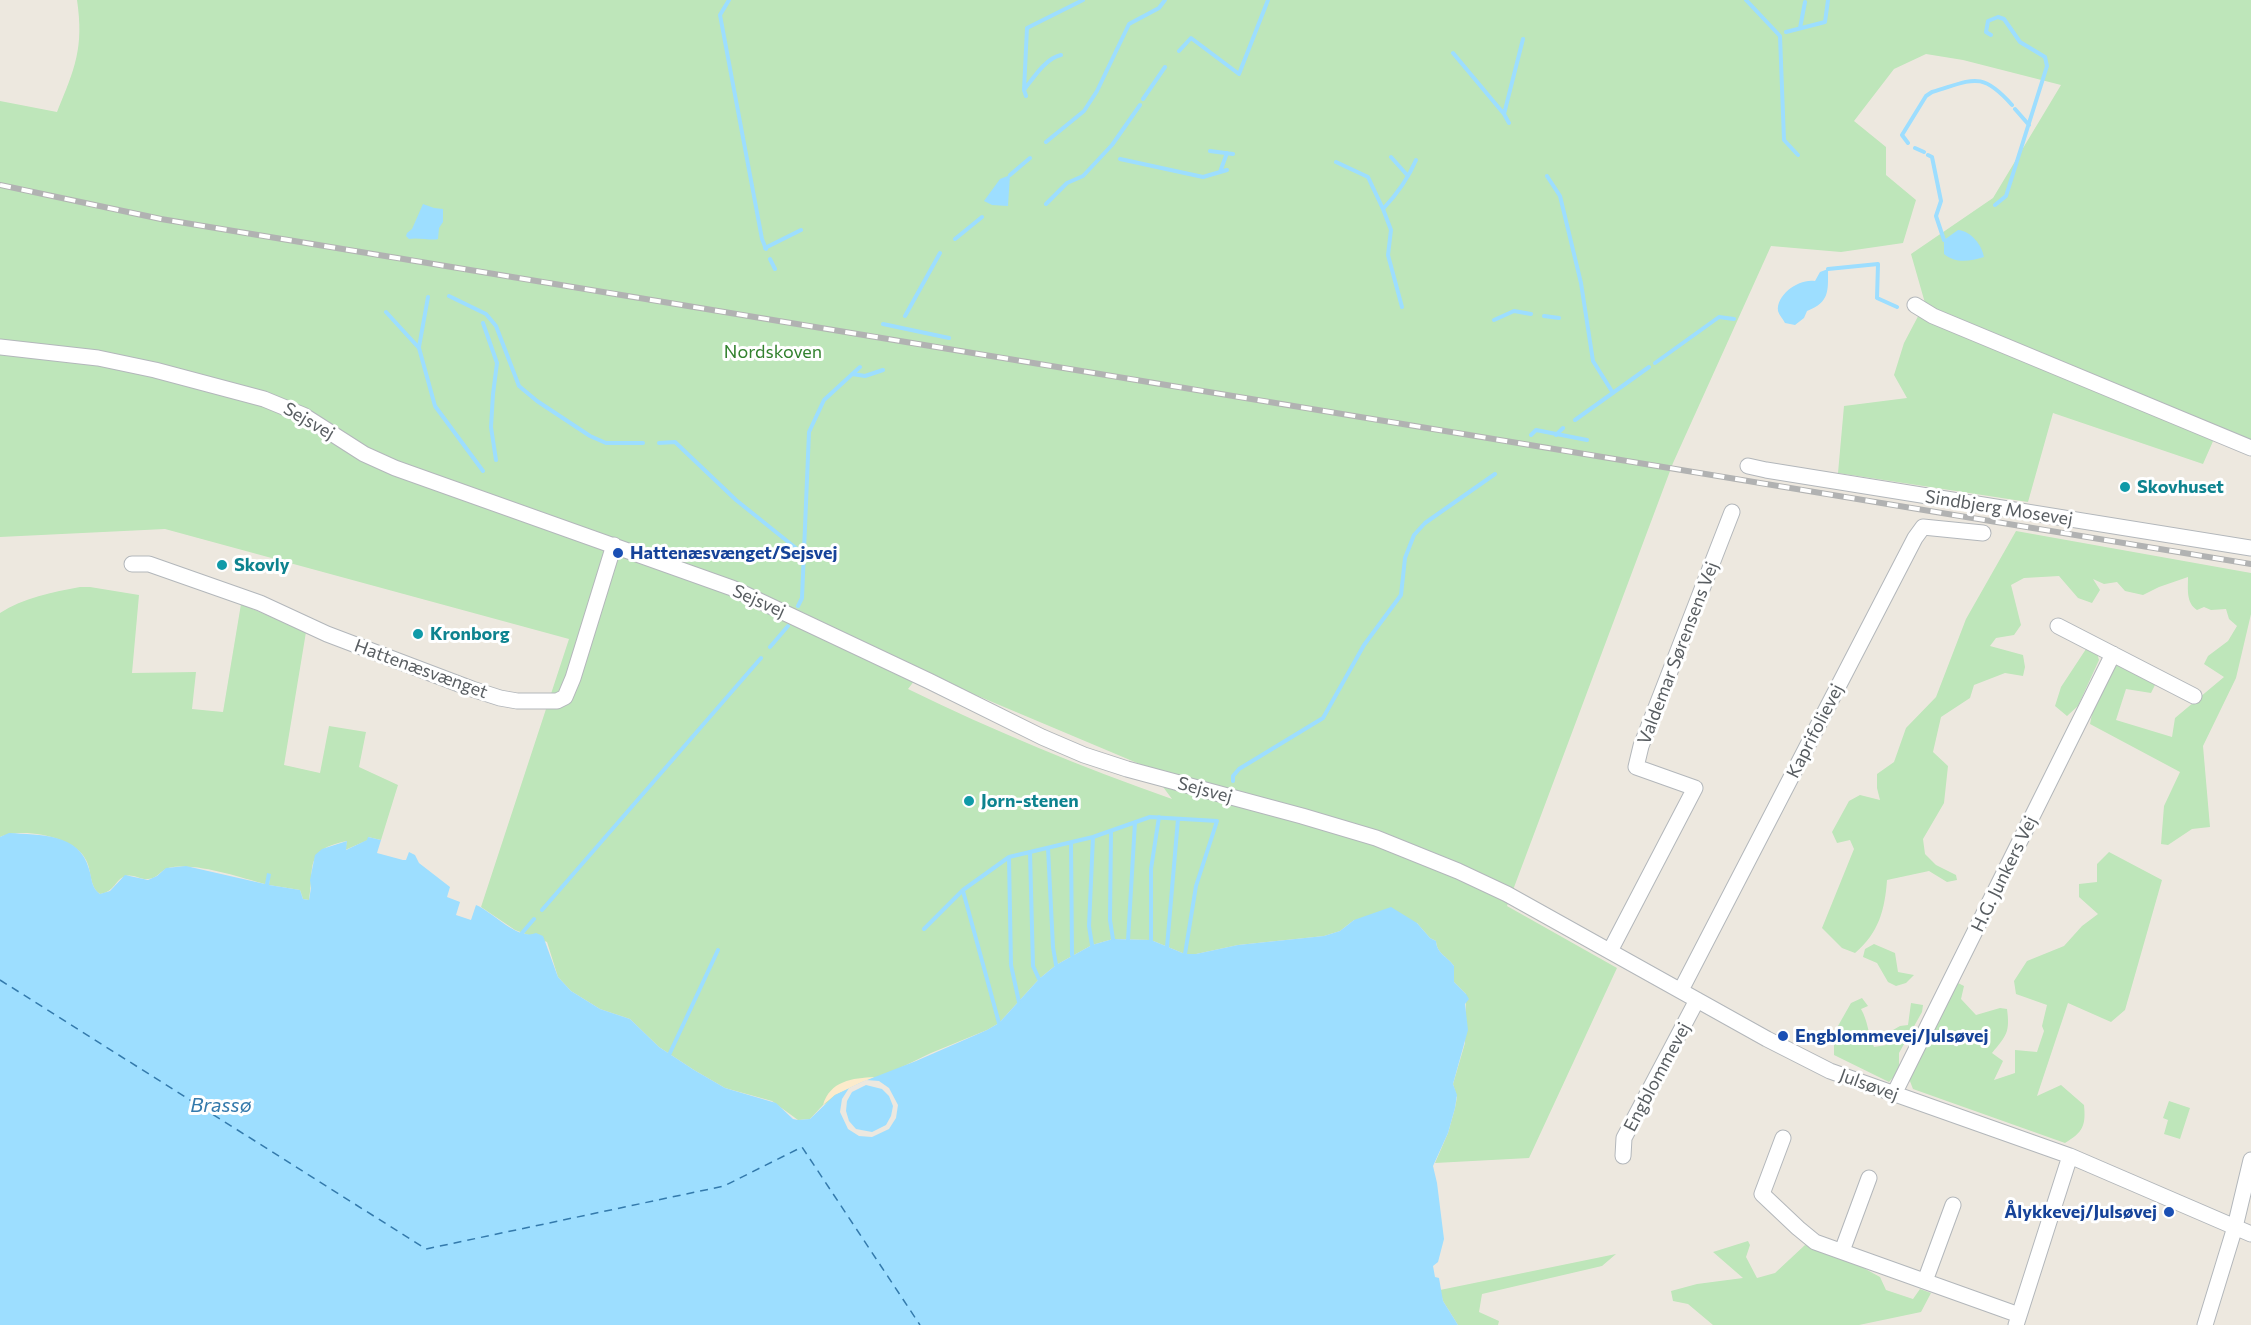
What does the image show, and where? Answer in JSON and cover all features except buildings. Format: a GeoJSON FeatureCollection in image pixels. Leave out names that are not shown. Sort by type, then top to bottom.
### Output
{"type":"FeatureCollection","features":[{"type":"Feature","properties":{"kind":"street"},"geometry":{"type":"LineString","coordinates":[[1915,305],[1934,316],[2251,448]]}},
{"type":"Feature","properties":{"kind":"street","name":"Sejsvej"},"geometry":{"type":"LineString","coordinates":[[0,347],[98,358],[264,399],[303,415],[364,454],[395,468],[732,588],[1074,751],[1127,769],[1376,838],[1458,870],[1507,894]]}},
{"type":"Feature","properties":{"kind":"street","name":"Sindbjerg Mosevej"},"geometry":{"type":"LineString","coordinates":[[1748,466],[2251,548]]}},
{"type":"Feature","properties":{"kind":"street","name":"Valdemar Sørensens Vej"},"geometry":{"type":"LineString","coordinates":[[1610,951],[1695,788],[1636,766],[1641,746],[1732,512]]}},
{"type":"Feature","properties":{"kind":"street","name":"Kaprifolievej"},"geometry":{"type":"LineString","coordinates":[[1681,990],[1915,538],[1923,527],[1983,533]]}},
{"type":"Feature","properties":{"kind":"street","name":"Hattenæsvænget"},"geometry":{"type":"LineString","coordinates":[[132,564],[149,564],[260,603],[327,634],[482,692],[517,701],[557,701],[565,697],[573,678],[614,545]]}},
{"type":"Feature","properties":{"kind":"street"},"geometry":{"type":"LineString","coordinates":[[2058,626],[2194,696]]}},
{"type":"Feature","properties":{"kind":"street","name":"H.G. Junkers Vej"},"geometry":{"type":"LineString","coordinates":[[1894,1094],[2113,654]]}},
{"type":"Feature","properties":{"kind":"street","name":"Julsøvej"},"geometry":{"type":"LineString","coordinates":[[1507,894],[1767,1039],[1830,1071],[2070,1156],[2251,1234]]}},
{"type":"Feature","properties":{"kind":"street","name":"Engblommevej"},"geometry":{"type":"LineString","coordinates":[[1623,1156],[1624,1138],[1697,1000]]}},
{"type":"Feature","properties":{"kind":"street"},"geometry":{"type":"LineString","coordinates":[[1783,1138],[1762,1194],[1815,1242],[1925,1281],[2018,1320],[2070,1156]]}},
{"type":"Feature","properties":{"kind":"street"},"geometry":{"type":"LineString","coordinates":[[2205,1325],[2235,1227],[2251,1160]]}},
{"type":"Feature","properties":{"kind":"street"},"geometry":{"type":"LineString","coordinates":[[1842,1251],[1869,1178]]}},
{"type":"Feature","properties":{"kind":"street"},"geometry":{"type":"LineString","coordinates":[[1925,1281],[1953,1205]]}},
{"type":"Feature","properties":{"kind":"green space","name":"Nordskoven"},"geometry":{"type":"Polygon","coordinates":[[[77,0],[2251,0],[2251,451],[2214,439],[2203,464],[2053,413],[2028,502],[1838,473],[1844,406],[1907,398],[1894,375],[1904,343],[1925,303],[1911,254],[1993,198],[2061,85],[1963,60],[1926,54],[1894,69],[1854,121],[1886,147],[1886,175],[1916,200],[1903,243],[1841,252],[1771,246],[1673,463],[1507,906],[1617,968],[1529,1158],[1435,1163],[1448,1133],[1455,1108],[1457,1097],[1453,1084],[1465,1043],[1466,994],[1454,982],[1454,966],[1440,952],[1436,941],[1430,938],[1417,923],[1354,920],[1340,931],[1324,936],[1238,945],[1196,954],[1185,954],[1151,940],[1113,939],[1092,945],[1056,965],[1039,979],[999,1023],[823,1105],[810,1119],[798,1120],[772,1101],[725,1088],[659,1047],[630,1019],[600,1009],[571,991],[558,977],[547,942],[515,930],[481,907],[569,639],[165,529],[0,537],[0,101],[57,112],[76,58],[79,17],[77,0]],[[921,672],[908,689],[1038,748],[1172,799],[1149,768],[921,672]]]}},
{"type":"Feature","properties":{"kind":"green space"},"geometry":{"type":"Polygon","coordinates":[[[2016,531],[2251,573],[2251,614],[2236,678],[2203,746],[2210,827],[2192,829],[2168,845],[2161,844],[2164,806],[2180,772],[2090,724],[2095,699],[2115,664],[2132,670],[2155,685],[2151,693],[2126,689],[2116,720],[2172,737],[2175,718],[2224,677],[2204,664],[2208,656],[2228,641],[2237,626],[2229,619],[2226,609],[2211,610],[2204,607],[2197,610],[2193,607],[2188,595],[2188,577],[2143,595],[2125,591],[2117,582],[2104,584],[2093,579],[2100,590],[2092,603],[2078,598],[2059,576],[2024,578],[2011,585],[2021,625],[2014,635],[1996,638],[1990,646],[2023,655],[2025,667],[2023,676],[2005,673],[1974,685],[1970,698],[1941,717],[1933,752],[1948,766],[1944,803],[1923,839],[1925,854],[1936,865],[1956,875],[1957,880],[1947,882],[1929,871],[1887,880],[1885,901],[1870,937],[1855,953],[1842,948],[1822,928],[1854,849],[1850,840],[1837,843],[1832,832],[1849,801],[1860,795],[1880,800],[1877,774],[1894,762],[1906,728],[1936,697],[1966,619],[2016,531]]]}},
{"type":"Feature","properties":{"kind":"green space"},"geometry":{"type":"Polygon","coordinates":[[[80,587],[139,595],[132,673],[196,672],[192,709],[223,712],[241,604],[306,632],[284,765],[320,773],[329,726],[366,732],[359,767],[398,785],[381,840],[368,837],[368,840],[345,850],[347,841],[323,849],[314,861],[309,900],[303,899],[300,890],[269,885],[270,874],[265,884],[191,867],[168,868],[151,879],[126,876],[109,891],[100,894],[92,883],[86,860],[71,845],[34,834],[9,834],[0,837],[0,613],[49,593],[80,587]]]}},
{"type":"Feature","properties":{"kind":"green space"},"geometry":{"type":"Polygon","coordinates":[[[2086,649],[2096,650],[2099,660],[2078,706],[2067,716],[2055,706],[2061,687],[2086,649]]]}},
{"type":"Feature","properties":{"kind":"green space"},"geometry":{"type":"Polygon","coordinates":[[[2109,852],[2162,880],[2125,1010],[2111,1022],[2068,1003],[2037,1096],[2061,1085],[2084,1105],[2084,1123],[2079,1132],[2065,1143],[1913,1089],[1908,1076],[1954,981],[1964,986],[1961,999],[1976,1015],[2000,1008],[2007,1009],[2006,1033],[1992,1053],[2003,1061],[1994,1080],[2015,1073],[2015,1050],[2037,1052],[2044,1031],[2042,1026],[2047,1005],[2016,994],[2014,981],[2027,961],[2064,946],[2082,926],[2098,914],[2079,897],[2079,884],[2097,882],[2097,864],[2109,852]]]}},
{"type":"Feature","properties":{"kind":"green space"},"geometry":{"type":"Polygon","coordinates":[[[1874,944],[1895,953],[1898,972],[1914,975],[1906,983],[1896,986],[1888,982],[1877,963],[1863,957],[1865,949],[1874,944]]]}},
{"type":"Feature","properties":{"kind":"green space"},"geometry":{"type":"Polygon","coordinates":[[[1862,998],[1868,1006],[1861,1009],[1874,1047],[1886,1045],[1886,1034],[1900,1026],[1908,1025],[1911,1003],[1923,1005],[1922,1012],[1899,1053],[1899,1071],[1889,1082],[1834,1055],[1834,1033],[1851,1003],[1862,998]]]}},
{"type":"Feature","properties":{"kind":"green space"},"geometry":{"type":"Polygon","coordinates":[[[2169,1101],[2190,1108],[2180,1139],[2164,1134],[2168,1120],[2163,1118],[2169,1101]]]}},
{"type":"Feature","properties":{"kind":"green space"},"geometry":{"type":"Polygon","coordinates":[[[1748,1241],[1750,1245],[1746,1257],[1757,1278],[1775,1273],[1805,1245],[1860,1266],[1880,1277],[1886,1290],[1913,1299],[1920,1289],[1931,1293],[1921,1312],[1859,1325],[1713,1325],[1688,1304],[1673,1301],[1671,1291],[1697,1284],[1743,1278],[1713,1252],[1748,1241]]]}},
{"type":"Feature","properties":{"kind":"green space"},"geometry":{"type":"Polygon","coordinates":[[[1616,1254],[1602,1266],[1482,1294],[1479,1312],[1499,1321],[1498,1325],[1458,1325],[1443,1301],[1440,1290],[1616,1254]]]}},
{"type":"Feature","properties":{"kind":"sand"},"geometry":{"type":"Polygon","coordinates":[[[875,1077],[835,1095],[823,1105],[831,1091],[843,1082],[875,1077]]]}},
{"type":"Feature","properties":{"kind":"water"},"geometry":{"type":"Polygon","coordinates":[[[1010,175],[1008,206],[992,205],[984,201],[1000,179],[1010,175]]]}},
{"type":"Feature","properties":{"kind":"water"},"geometry":{"type":"Polygon","coordinates":[[[423,204],[443,209],[443,222],[439,228],[438,239],[409,239],[406,236],[412,229],[423,204]]]}},
{"type":"Feature","properties":{"kind":"water"},"geometry":{"type":"Polygon","coordinates":[[[1958,230],[1975,239],[1984,257],[1958,260],[1944,254],[1944,240],[1958,230]]]}},
{"type":"Feature","properties":{"kind":"water"},"geometry":{"type":"Polygon","coordinates":[[[1828,269],[1824,300],[1815,308],[1807,311],[1804,318],[1795,325],[1785,323],[1778,311],[1778,305],[1785,293],[1803,282],[1815,281],[1820,272],[1828,269]]]}},
{"type":"Feature","properties":{"kind":"water","name":"Brassø"},"geometry":{"type":"Polygon","coordinates":[[[9,833],[57,838],[77,848],[84,857],[93,886],[100,894],[110,891],[125,875],[148,880],[166,868],[186,866],[265,884],[267,873],[271,874],[269,885],[300,890],[303,899],[309,900],[315,855],[322,849],[347,841],[346,850],[367,840],[368,837],[381,840],[377,853],[406,860],[409,852],[415,855],[419,863],[450,887],[447,897],[460,902],[456,915],[471,920],[476,905],[514,930],[543,936],[558,977],[571,991],[600,1009],[630,1019],[659,1047],[725,1088],[776,1103],[793,1119],[798,1120],[810,1119],[835,1095],[999,1023],[1039,979],[1056,965],[1092,945],[1113,939],[1151,940],[1185,954],[1196,954],[1238,945],[1324,936],[1340,931],[1354,920],[1391,907],[1417,923],[1430,938],[1436,941],[1440,952],[1454,966],[1454,982],[1469,999],[1465,1004],[1468,1030],[1453,1084],[1457,1095],[1455,1108],[1448,1133],[1433,1166],[1444,1239],[1438,1262],[1433,1266],[1435,1277],[1439,1278],[1443,1301],[1458,1325],[0,1325],[0,837],[9,833]]]}},
{"type":"Feature","properties":{"kind":"pier"},"geometry":{"type":"Polygon","coordinates":[[[866,1080],[879,1081],[889,1088],[898,1105],[896,1118],[889,1129],[872,1137],[859,1136],[848,1129],[840,1112],[842,1099],[849,1088],[866,1080]],[[866,1085],[852,1092],[847,1101],[846,1111],[849,1121],[856,1129],[872,1132],[886,1125],[893,1106],[889,1096],[882,1089],[866,1085]]]}},
{"type":"Feature","properties":{"kind":"waterway"},"geometry":{"type":"LineString","coordinates":[[729,0],[720,15],[762,239],[766,249]]}},
{"type":"Feature","properties":{"kind":"waterway"},"geometry":{"type":"LineString","coordinates":[[1024,90],[1027,28],[1083,0]]}},
{"type":"Feature","properties":{"kind":"waterway"},"geometry":{"type":"LineString","coordinates":[[1046,142],[1084,111],[1097,91],[1129,24],[1159,8],[1165,0]]}},
{"type":"Feature","properties":{"kind":"waterway"},"geometry":{"type":"LineString","coordinates":[[1179,51],[1191,38],[1239,74],[1268,0]]}},
{"type":"Feature","properties":{"kind":"waterway"},"geometry":{"type":"LineString","coordinates":[[1746,0],[1780,36],[1784,140],[1798,155]]}},
{"type":"Feature","properties":{"kind":"waterway"},"geometry":{"type":"LineString","coordinates":[[1786,32],[1825,22],[1828,0]]}},
{"type":"Feature","properties":{"kind":"waterway"},"geometry":{"type":"LineString","coordinates":[[1800,28],[1805,2]]}},
{"type":"Feature","properties":{"kind":"waterway"},"geometry":{"type":"LineString","coordinates":[[1991,35],[1986,32],[1988,21],[1998,17],[2004,19],[2020,42],[2045,57],[2047,66],[2006,196],[1995,205]]}},
{"type":"Feature","properties":{"kind":"waterway"},"geometry":{"type":"LineString","coordinates":[[1504,114],[1523,39]]}},
{"type":"Feature","properties":{"kind":"waterway"},"geometry":{"type":"LineString","coordinates":[[1453,53],[1509,123]]}},
{"type":"Feature","properties":{"kind":"waterway"},"geometry":{"type":"LineString","coordinates":[[1026,96],[1024,90],[1041,69],[1050,60],[1061,55]]}},
{"type":"Feature","properties":{"kind":"waterway"},"geometry":{"type":"LineString","coordinates":[[1143,99],[1165,67]]}},
{"type":"Feature","properties":{"kind":"waterway"},"geometry":{"type":"LineString","coordinates":[[1908,143],[1902,135],[1926,96],[1932,92],[1967,82],[1984,82],[2012,105]]}},
{"type":"Feature","properties":{"kind":"waterway"},"geometry":{"type":"LineString","coordinates":[[1046,204],[1067,183],[1083,176],[1112,145],[1140,105]]}},
{"type":"Feature","properties":{"kind":"waterway"},"geometry":{"type":"LineString","coordinates":[[2015,109],[2029,125]]}},
{"type":"Feature","properties":{"kind":"waterway"},"geometry":{"type":"LineString","coordinates":[[1915,148],[1924,152]]}},
{"type":"Feature","properties":{"kind":"waterway"},"geometry":{"type":"LineString","coordinates":[[1210,151],[1233,154]]}},
{"type":"Feature","properties":{"kind":"waterway"},"geometry":{"type":"LineString","coordinates":[[1220,172],[1227,153]]}},
{"type":"Feature","properties":{"kind":"waterway"},"geometry":{"type":"LineString","coordinates":[[1928,155],[1932,157],[1941,201],[1936,216],[1944,240]]}},
{"type":"Feature","properties":{"kind":"waterway"},"geometry":{"type":"LineString","coordinates":[[1391,157],[1408,176]]}},
{"type":"Feature","properties":{"kind":"waterway"},"geometry":{"type":"LineString","coordinates":[[1010,175],[1030,158]]}},
{"type":"Feature","properties":{"kind":"waterway"},"geometry":{"type":"LineString","coordinates":[[1120,159],[1203,177],[1227,170]]}},
{"type":"Feature","properties":{"kind":"waterway"},"geometry":{"type":"LineString","coordinates":[[1383,209],[1402,186],[1416,160]]}},
{"type":"Feature","properties":{"kind":"waterway"},"geometry":{"type":"LineString","coordinates":[[1336,162],[1368,177],[1383,209],[1391,230],[1388,255],[1402,307]]}},
{"type":"Feature","properties":{"kind":"waterway"},"geometry":{"type":"LineString","coordinates":[[1547,176],[1560,196],[1581,283],[1593,361],[1613,393]]}},
{"type":"Feature","properties":{"kind":"waterway"},"geometry":{"type":"LineString","coordinates":[[955,239],[982,217]]}},
{"type":"Feature","properties":{"kind":"waterway"},"geometry":{"type":"LineString","coordinates":[[765,248],[801,230]]}},
{"type":"Feature","properties":{"kind":"waterway"},"geometry":{"type":"LineString","coordinates":[[905,316],[940,253]]}},
{"type":"Feature","properties":{"kind":"waterway"},"geometry":{"type":"LineString","coordinates":[[770,259],[775,269]]}},
{"type":"Feature","properties":{"kind":"waterway"},"geometry":{"type":"LineString","coordinates":[[1828,269],[1878,264],[1877,298],[1897,307]]}},
{"type":"Feature","properties":{"kind":"waterway"},"geometry":{"type":"LineString","coordinates":[[449,296],[486,314],[496,326],[519,386],[537,401],[590,436],[606,443],[643,443]]}},
{"type":"Feature","properties":{"kind":"waterway"},"geometry":{"type":"LineString","coordinates":[[419,347],[428,297]]}},
{"type":"Feature","properties":{"kind":"waterway"},"geometry":{"type":"LineString","coordinates":[[1494,320],[1514,311],[1531,314]]}},
{"type":"Feature","properties":{"kind":"waterway"},"geometry":{"type":"LineString","coordinates":[[386,312],[419,348],[435,406],[483,471]]}},
{"type":"Feature","properties":{"kind":"waterway"},"geometry":{"type":"LineString","coordinates":[[1544,316],[1559,318]]}},
{"type":"Feature","properties":{"kind":"waterway"},"geometry":{"type":"LineString","coordinates":[[1655,363],[1719,317],[1734,319]]}},
{"type":"Feature","properties":{"kind":"waterway"},"geometry":{"type":"LineString","coordinates":[[483,323],[497,363],[491,427],[496,460]]}},
{"type":"Feature","properties":{"kind":"waterway"},"geometry":{"type":"LineString","coordinates":[[883,324],[949,338]]}},
{"type":"Feature","properties":{"kind":"waterway"},"geometry":{"type":"LineString","coordinates":[[798,606],[802,598],[809,432],[824,400],[860,367]]}},
{"type":"Feature","properties":{"kind":"waterway"},"geometry":{"type":"LineString","coordinates":[[1575,420],[1649,367]]}},
{"type":"Feature","properties":{"kind":"waterway"},"geometry":{"type":"LineString","coordinates":[[852,374],[865,376],[883,370]]}},
{"type":"Feature","properties":{"kind":"waterway"},"geometry":{"type":"LineString","coordinates":[[1556,435],[1563,428]]}},
{"type":"Feature","properties":{"kind":"waterway"},"geometry":{"type":"LineString","coordinates":[[1531,435],[1536,430],[1587,440]]}},
{"type":"Feature","properties":{"kind":"waterway"},"geometry":{"type":"LineString","coordinates":[[659,443],[675,442],[736,500],[802,553]]}},
{"type":"Feature","properties":{"kind":"waterway"},"geometry":{"type":"LineString","coordinates":[[1233,781],[1233,776],[1239,769],[1323,718],[1364,645],[1401,595],[1405,558],[1414,535],[1425,523],[1495,474]]}},
{"type":"Feature","properties":{"kind":"waterway"},"geometry":{"type":"LineString","coordinates":[[770,647],[788,626]]}},
{"type":"Feature","properties":{"kind":"waterway"},"geometry":{"type":"LineString","coordinates":[[542,910],[761,658]]}},
{"type":"Feature","properties":{"kind":"waterway"},"geometry":{"type":"LineString","coordinates":[[924,929],[963,890],[1009,857],[1093,837],[1150,817],[1217,821],[1196,886],[1185,954]]}},
{"type":"Feature","properties":{"kind":"waterway"},"geometry":{"type":"LineString","coordinates":[[1151,940],[1151,869],[1159,817]]}},
{"type":"Feature","properties":{"kind":"waterway"},"geometry":{"type":"LineString","coordinates":[[1167,947],[1178,819]]}},
{"type":"Feature","properties":{"kind":"waterway"},"geometry":{"type":"LineString","coordinates":[[1128,940],[1135,822]]}},
{"type":"Feature","properties":{"kind":"waterway"},"geometry":{"type":"LineString","coordinates":[[1111,831],[1110,920],[1113,939]]}},
{"type":"Feature","properties":{"kind":"waterway"},"geometry":{"type":"LineString","coordinates":[[1092,945],[1089,926],[1093,837]]}},
{"type":"Feature","properties":{"kind":"waterway"},"geometry":{"type":"LineString","coordinates":[[1071,843],[1072,955]]}},
{"type":"Feature","properties":{"kind":"waterway"},"geometry":{"type":"LineString","coordinates":[[1048,848],[1056,965]]}},
{"type":"Feature","properties":{"kind":"waterway"},"geometry":{"type":"LineString","coordinates":[[1030,852],[1033,966],[1039,979]]}},
{"type":"Feature","properties":{"kind":"waterway"},"geometry":{"type":"LineString","coordinates":[[1009,858],[1011,965],[1019,1002]]}},
{"type":"Feature","properties":{"kind":"waterway"},"geometry":{"type":"LineString","coordinates":[[963,891],[999,1023]]}},
{"type":"Feature","properties":{"kind":"waterway"},"geometry":{"type":"LineString","coordinates":[[522,933],[534,919]]}},
{"type":"Feature","properties":{"kind":"waterway"},"geometry":{"type":"LineString","coordinates":[[669,1055],[718,950]]}},
{"type":"Feature","properties":{"kind":"ferry route"},"geometry":{"type":"LineString","coordinates":[[0,980],[426,1249],[724,1186],[802,1147],[920,1325]]}},
{"type":"Feature","properties":{"kind":"railway"},"geometry":{"type":"LineString","coordinates":[[0,185],[161,219],[2251,564]]}},
{"type":"Feature","properties":{"kind":"place","name":"Skovhuset"},"geometry":{"type":"Point","coordinates":[2125,487]}},
{"type":"Feature","properties":{"kind":"place","name":"Hattenæsvænget/Sejsvej"},"geometry":{"type":"Point","coordinates":[618,553]}},
{"type":"Feature","properties":{"kind":"place","name":"Skovly"},"geometry":{"type":"Point","coordinates":[222,565]}},
{"type":"Feature","properties":{"kind":"place","name":"Kronborg"},"geometry":{"type":"Point","coordinates":[418,634]}},
{"type":"Feature","properties":{"kind":"place","name":"Jorn-stenen"},"geometry":{"type":"Point","coordinates":[969,801]}},
{"type":"Feature","properties":{"kind":"place","name":"Engblommevej/Julsøvej"},"geometry":{"type":"Point","coordinates":[1783,1036]}},
{"type":"Feature","properties":{"kind":"place","name":"Ålykkevej/Julsøvej"},"geometry":{"type":"Point","coordinates":[2169,1212]}}]}
